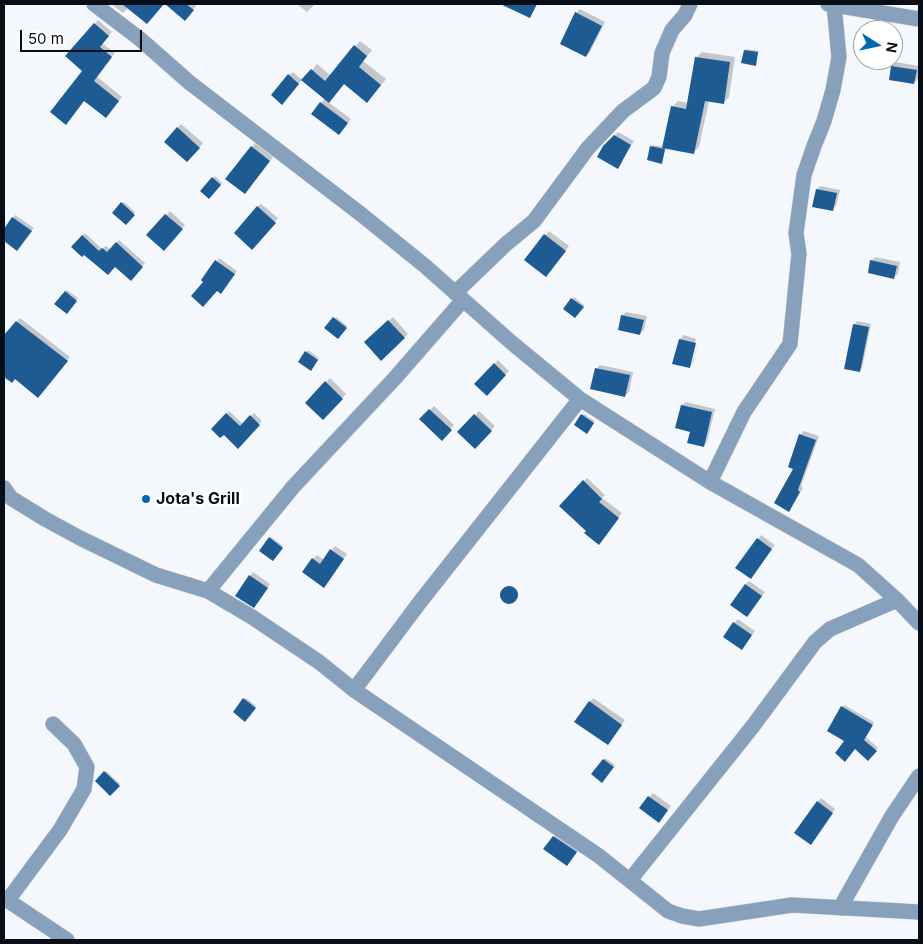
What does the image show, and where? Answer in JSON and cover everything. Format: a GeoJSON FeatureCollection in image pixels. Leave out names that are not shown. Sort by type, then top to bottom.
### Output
{"type":"FeatureCollection","features":[{"type":"Feature","properties":{"kind":"street"},"geometry":{"type":"LineString","coordinates":[[94,4],[140,39],[190,83],[349,204],[425,266],[580,399],[710,482],[858,565],[897,600],[919,624]]}},
{"type":"Feature","properties":{"kind":"street"},"geometry":{"type":"LineString","coordinates":[[208,591],[293,487],[395,378],[459,297],[506,244],[534,221],[588,148],[624,111],[654,88],[659,77],[662,53],[672,30],[685,15],[690,4]]}},
{"type":"Feature","properties":{"kind":"street"},"geometry":{"type":"LineString","coordinates":[[710,482],[744,412],[790,344],[798,254],[796,232],[804,175],[824,121],[833,90],[839,56],[831,4],[919,19]]}},
{"type":"Feature","properties":{"kind":"street"},"geometry":{"type":"LineString","coordinates":[[354,690],[420,602],[580,399]]}},
{"type":"Feature","properties":{"kind":"street"},"geometry":{"type":"LineString","coordinates":[[4,488],[11,498],[80,538],[156,575],[208,591],[252,617],[319,662],[354,690],[599,856],[668,911],[699,919],[792,905],[919,912]]}},
{"type":"Feature","properties":{"kind":"street"},"geometry":{"type":"LineString","coordinates":[[630,880],[753,726],[814,642],[830,629],[897,600]]}},
{"type":"Feature","properties":{"kind":"street"},"geometry":{"type":"LineString","coordinates":[[53,724],[74,744],[87,767],[84,789],[60,830],[5,898],[66,940]]}},
{"type":"Feature","properties":{"kind":"street"},"geometry":{"type":"LineString","coordinates":[[840,908],[892,816],[919,776]]}},
{"type":"Feature","properties":{"kind":"building"},"geometry":{"type":"Polygon","coordinates":[[[122,4],[164,4],[147,24],[122,4]]]}},
{"type":"Feature","properties":{"kind":"building"},"geometry":{"type":"Polygon","coordinates":[[[165,4],[186,4],[194,10],[185,21],[165,4]]]}},
{"type":"Feature","properties":{"kind":"building"},"geometry":{"type":"Polygon","coordinates":[[[500,4],[537,4],[530,18],[500,4]]]}},
{"type":"Feature","properties":{"kind":"building"},"geometry":{"type":"Polygon","coordinates":[[[575,12],[602,26],[586,57],[560,44],[575,12]]]}},
{"type":"Feature","properties":{"kind":"building"},"geometry":{"type":"Polygon","coordinates":[[[94,23],[109,36],[100,47],[112,57],[94,81],[119,101],[106,118],[84,101],[66,125],[50,112],[82,71],[65,56],[94,23]]]}},
{"type":"Feature","properties":{"kind":"building"},"geometry":{"type":"Polygon","coordinates":[[[354,45],[367,56],[359,67],[381,85],[367,103],[344,84],[329,103],[301,80],[311,69],[325,81],[354,45]]]}},
{"type":"Feature","properties":{"kind":"building"},"geometry":{"type":"Polygon","coordinates":[[[744,50],[758,52],[756,66],[741,63],[744,50]]]}},
{"type":"Feature","properties":{"kind":"building"},"geometry":{"type":"Polygon","coordinates":[[[695,57],[730,62],[724,104],[705,101],[694,154],[662,148],[671,106],[686,109],[695,57]]]}},
{"type":"Feature","properties":{"kind":"building"},"geometry":{"type":"Polygon","coordinates":[[[903,68],[917,70],[914,84],[889,80],[890,70],[903,70],[903,68]]]}},
{"type":"Feature","properties":{"kind":"building"},"geometry":{"type":"Polygon","coordinates":[[[288,74],[299,84],[282,105],[271,95],[288,74]]]}},
{"type":"Feature","properties":{"kind":"building"},"geometry":{"type":"Polygon","coordinates":[[[320,102],[348,123],[339,135],[311,114],[320,102]]]}},
{"type":"Feature","properties":{"kind":"building"},"geometry":{"type":"Polygon","coordinates":[[[177,127],[200,148],[187,162],[164,142],[177,127]]]}},
{"type":"Feature","properties":{"kind":"building"},"geometry":{"type":"Polygon","coordinates":[[[614,135],[631,145],[618,169],[597,157],[603,146],[614,135]]]}},
{"type":"Feature","properties":{"kind":"building"},"geometry":{"type":"Polygon","coordinates":[[[251,146],[270,161],[245,194],[225,179],[251,146]]]}},
{"type":"Feature","properties":{"kind":"building"},"geometry":{"type":"Polygon","coordinates":[[[650,146],[665,149],[662,164],[647,160],[650,146]]]}},
{"type":"Feature","properties":{"kind":"building"},"geometry":{"type":"Polygon","coordinates":[[[212,177],[221,185],[209,199],[200,191],[212,177]]]}},
{"type":"Feature","properties":{"kind":"building"},"geometry":{"type":"Polygon","coordinates":[[[816,189],[837,193],[833,211],[812,207],[816,189]]]}},
{"type":"Feature","properties":{"kind":"building"},"geometry":{"type":"Polygon","coordinates":[[[121,202],[135,215],[126,225],[112,213],[121,202]]]}},
{"type":"Feature","properties":{"kind":"building"},"geometry":{"type":"Polygon","coordinates":[[[257,206],[276,223],[252,250],[234,233],[257,206]]]}},
{"type":"Feature","properties":{"kind":"building"},"geometry":{"type":"Polygon","coordinates":[[[165,214],[183,229],[164,251],[146,235],[165,214]]]}},
{"type":"Feature","properties":{"kind":"building"},"geometry":{"type":"Polygon","coordinates":[[[12,217],[32,231],[17,251],[4,241],[4,229],[12,217]]]}},
{"type":"Feature","properties":{"kind":"building"},"geometry":{"type":"Polygon","coordinates":[[[544,234],[566,251],[546,277],[524,260],[544,234]]]}},
{"type":"Feature","properties":{"kind":"building"},"geometry":{"type":"Polygon","coordinates":[[[82,235],[99,251],[102,248],[107,252],[116,242],[143,267],[131,281],[115,267],[108,275],[71,247],[82,235]]]}},
{"type":"Feature","properties":{"kind":"building"},"geometry":{"type":"Polygon","coordinates":[[[215,260],[235,274],[221,294],[217,291],[203,307],[191,296],[203,282],[201,280],[215,260]]]}},
{"type":"Feature","properties":{"kind":"building"},"geometry":{"type":"Polygon","coordinates":[[[870,260],[897,266],[894,279],[868,273],[870,260]]]}},
{"type":"Feature","properties":{"kind":"building"},"geometry":{"type":"Polygon","coordinates":[[[65,291],[77,301],[67,314],[54,304],[65,291]]]}},
{"type":"Feature","properties":{"kind":"building"},"geometry":{"type":"Polygon","coordinates":[[[571,298],[584,307],[575,318],[563,309],[571,298]]]}},
{"type":"Feature","properties":{"kind":"building"},"geometry":{"type":"Polygon","coordinates":[[[621,315],[644,320],[640,335],[618,330],[621,315]]]}},
{"type":"Feature","properties":{"kind":"building"},"geometry":{"type":"Polygon","coordinates":[[[333,317],[347,328],[338,339],[324,328],[333,317]]]}},
{"type":"Feature","properties":{"kind":"building"},"geometry":{"type":"Polygon","coordinates":[[[388,320],[405,338],[381,361],[364,342],[388,320]]]}},
{"type":"Feature","properties":{"kind":"building"},"geometry":{"type":"Polygon","coordinates":[[[16,321],[68,361],[38,398],[15,379],[12,383],[4,377],[4,335],[16,321]]]}},
{"type":"Feature","properties":{"kind":"building"},"geometry":{"type":"Polygon","coordinates":[[[853,324],[869,327],[860,372],[844,369],[853,324]]]}},
{"type":"Feature","properties":{"kind":"building"},"geometry":{"type":"Polygon","coordinates":[[[679,339],[696,343],[690,368],[672,364],[679,339]]]}},
{"type":"Feature","properties":{"kind":"building"},"geometry":{"type":"Polygon","coordinates":[[[305,351],[318,360],[311,371],[298,362],[305,351]]]}},
{"type":"Feature","properties":{"kind":"building"},"geometry":{"type":"Polygon","coordinates":[[[494,363],[506,375],[487,396],[474,384],[494,363]]]}},
{"type":"Feature","properties":{"kind":"building"},"geometry":{"type":"Polygon","coordinates":[[[595,368],[630,375],[625,397],[590,389],[595,368]]]}},
{"type":"Feature","properties":{"kind":"building"},"geometry":{"type":"Polygon","coordinates":[[[325,381],[343,399],[323,420],[305,403],[325,381]]]}},
{"type":"Feature","properties":{"kind":"building"},"geometry":{"type":"Polygon","coordinates":[[[681,405],[712,412],[704,447],[687,443],[690,432],[675,428],[681,405]]]}},
{"type":"Feature","properties":{"kind":"building"},"geometry":{"type":"Polygon","coordinates":[[[429,409],[452,430],[442,441],[419,419],[429,409]]]}},
{"type":"Feature","properties":{"kind":"building"},"geometry":{"type":"Polygon","coordinates":[[[226,413],[240,426],[250,415],[260,425],[238,449],[224,435],[220,438],[211,429],[226,413]]]}},
{"type":"Feature","properties":{"kind":"building"},"geometry":{"type":"Polygon","coordinates":[[[474,414],[492,431],[475,449],[457,432],[474,414]]]}},
{"type":"Feature","properties":{"kind":"building"},"geometry":{"type":"Polygon","coordinates":[[[581,414],[594,423],[587,434],[574,425],[581,414]]]}},
{"type":"Feature","properties":{"kind":"building"},"geometry":{"type":"Polygon","coordinates":[[[799,434],[816,440],[798,490],[800,492],[789,512],[774,503],[793,469],[788,467],[799,434]]]}},
{"type":"Feature","properties":{"kind":"building"},"geometry":{"type":"Polygon","coordinates":[[[583,480],[602,499],[599,502],[619,518],[599,545],[584,533],[586,531],[559,506],[583,480]]]}},
{"type":"Feature","properties":{"kind":"building"},"geometry":{"type":"Polygon","coordinates":[[[269,537],[283,548],[273,561],[259,551],[269,537]]]}},
{"type":"Feature","properties":{"kind":"building"},"geometry":{"type":"Polygon","coordinates":[[[757,538],[772,549],[751,579],[735,568],[757,538]]]}},
{"type":"Feature","properties":{"kind":"building"},"geometry":{"type":"Polygon","coordinates":[[[330,549],[344,559],[324,588],[302,572],[312,558],[320,564],[330,549]]]}},
{"type":"Feature","properties":{"kind":"building"},"geometry":{"type":"Polygon","coordinates":[[[249,575],[268,588],[254,608],[235,596],[249,575]]]}},
{"type":"Feature","properties":{"kind":"building"},"geometry":{"type":"Polygon","coordinates":[[[745,584],[762,596],[747,617],[730,605],[745,584]]]}},
{"type":"Feature","properties":{"kind":"building"},"geometry":{"type":"Polygon","coordinates":[[[509,586],[515,589],[518,595],[515,601],[509,604],[503,601],[500,595],[503,589],[509,586]]]}},
{"type":"Feature","properties":{"kind":"building"},"geometry":{"type":"Polygon","coordinates":[[[733,622],[752,635],[742,650],[723,637],[733,622]]]}},
{"type":"Feature","properties":{"kind":"building"},"geometry":{"type":"Polygon","coordinates":[[[243,698],[256,708],[245,722],[233,712],[243,698]]]}},
{"type":"Feature","properties":{"kind":"building"},"geometry":{"type":"Polygon","coordinates":[[[589,701],[622,725],[608,745],[574,722],[589,701]]]}},
{"type":"Feature","properties":{"kind":"building"},"geometry":{"type":"Polygon","coordinates":[[[841,706],[873,725],[864,740],[877,751],[868,761],[855,749],[845,762],[835,753],[844,741],[827,731],[841,706]]]}},
{"type":"Feature","properties":{"kind":"building"},"geometry":{"type":"Polygon","coordinates":[[[603,759],[614,767],[602,783],[591,774],[603,759]]]}},
{"type":"Feature","properties":{"kind":"building"},"geometry":{"type":"Polygon","coordinates":[[[104,771],[120,786],[110,796],[95,781],[104,771]]]}},
{"type":"Feature","properties":{"kind":"building"},"geometry":{"type":"Polygon","coordinates":[[[648,796],[668,810],[659,823],[639,808],[648,796]]]}},
{"type":"Feature","properties":{"kind":"building"},"geometry":{"type":"Polygon","coordinates":[[[817,801],[833,813],[811,845],[794,833],[817,801]]]}},
{"type":"Feature","properties":{"kind":"building"},"geometry":{"type":"Polygon","coordinates":[[[553,836],[577,852],[567,866],[543,849],[553,836]]]}},
{"type":"Feature","properties":{"kind":"place","name":"Jota's Grill"},"geometry":{"type":"Point","coordinates":[146,499]}}]}
